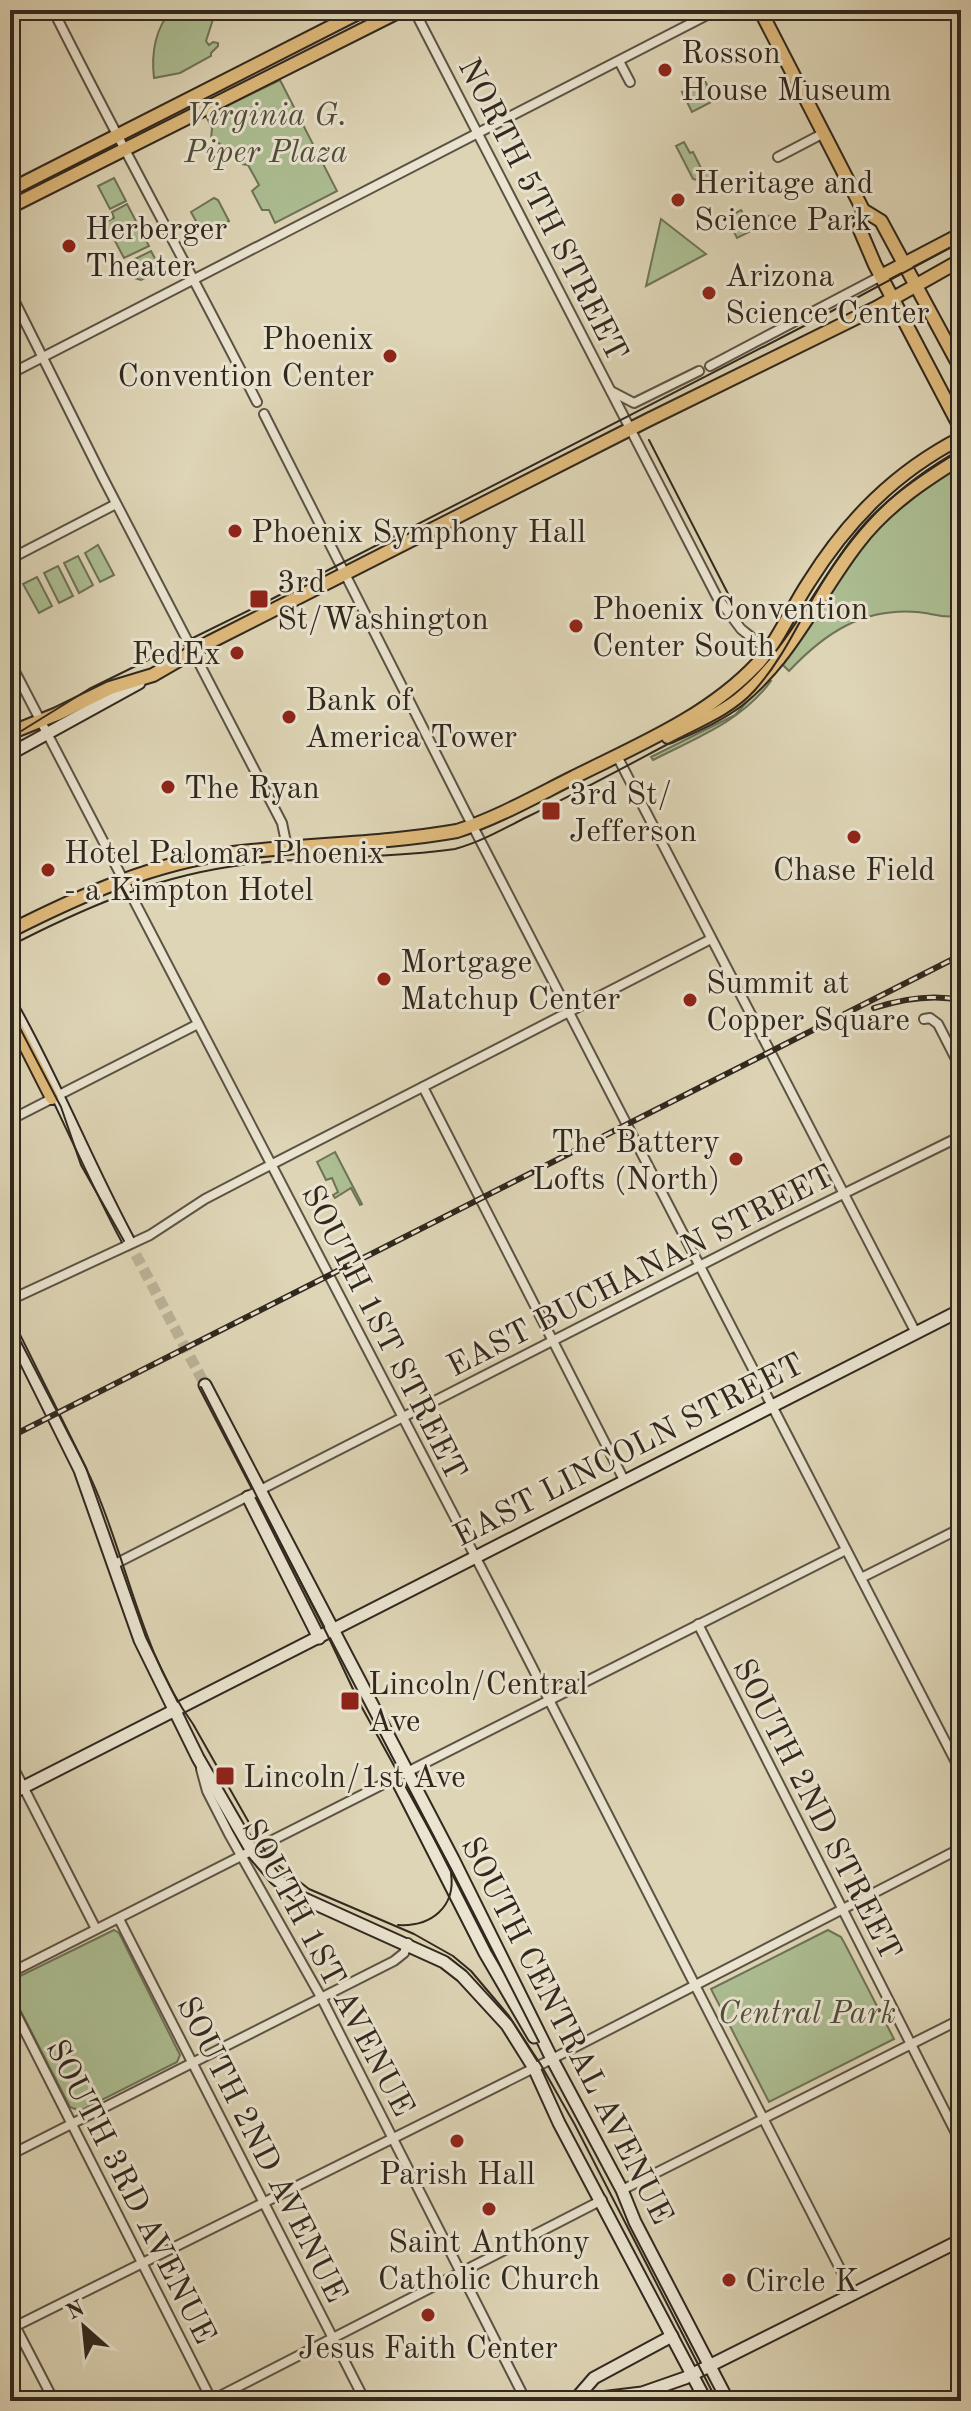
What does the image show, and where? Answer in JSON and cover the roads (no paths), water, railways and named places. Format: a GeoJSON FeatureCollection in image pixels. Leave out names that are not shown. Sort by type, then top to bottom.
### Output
{"type":"FeatureCollection","features":[{"type":"Feature","properties":{"kind":"main road"},"geometry":{"type":"LineString","coordinates":[[10,190],[364,10]]}},
{"type":"Feature","properties":{"kind":"main road"},"geometry":{"type":"LineString","coordinates":[[10,207],[402,10]]}},
{"type":"Feature","properties":{"kind":"main road"},"geometry":{"type":"LineString","coordinates":[[760,10],[863,210],[881,221],[961,369]]}},
{"type":"Feature","properties":{"kind":"main road"},"geometry":{"type":"LineString","coordinates":[[863,210],[860,230],[961,429]]}},
{"type":"Feature","properties":{"kind":"main road"},"geometry":{"type":"LineString","coordinates":[[881,276],[961,234]]}},
{"type":"Feature","properties":{"kind":"main road"},"geometry":{"type":"LineString","coordinates":[[10,754],[194,651],[893,298],[961,260]]}},
{"type":"Feature","properties":{"kind":"main road"},"geometry":{"type":"LineString","coordinates":[[10,931],[53,909],[124,882],[216,856],[437,835],[473,826],[632,749],[731,690],[769,650],[808,583],[860,512],[922,460],[961,438]]}},
{"type":"Feature","properties":{"kind":"main road"},"geometry":{"type":"LineString","coordinates":[[632,749],[667,738],[736,701],[780,660],[839,569],[876,521],[910,491],[961,458]]}},
{"type":"Feature","properties":{"kind":"main road"},"geometry":{"type":"LineString","coordinates":[[10,733],[110,688],[153,675]]}},
{"type":"Feature","properties":{"kind":"main road"},"geometry":{"type":"LineString","coordinates":[[10,1003],[15,1021],[127,1244]]}},
{"type":"Feature","properties":{"kind":"main road","name":"EAST LINCOLN STREET"},"geometry":{"type":"LineString","coordinates":[[10,1794],[961,1310]]}},
{"type":"Feature","properties":{"kind":"main road"},"geometry":{"type":"LineString","coordinates":[[10,1329],[64,1433],[115,1564],[125,1602],[174,1709]]}},
{"type":"Feature","properties":{"kind":"main road","name":"SOUTH CENTRAL AVENUE"},"geometry":{"type":"LineString","coordinates":[[205,1385],[255,1493],[335,1630],[401,1775],[453,1859],[552,2059],[622,2190],[701,2370],[706,2401]]}},
{"type":"Feature","properties":{"kind":"main road"},"geometry":{"type":"LineString","coordinates":[[255,1493],[319,1638]]}},
{"type":"Feature","properties":{"kind":"main road","name":"SOUTH CENTRAL AVENUE"},"geometry":{"type":"LineString","coordinates":[[174,1709],[247,1853],[298,1896],[408,1943],[444,1962],[462,1976],[507,2025],[534,2068],[559,2123],[672,2336],[728,2401]]}},
{"type":"Feature","properties":{"kind":"main road"},"geometry":{"type":"LineString","coordinates":[[575,2401],[642,2393],[701,2370],[961,2240]]}},
{"type":"Feature","properties":{"kind":"main road"},"geometry":{"type":"LineString","coordinates":[[575,2401],[594,2378],[672,2336]]}},
{"type":"Feature","properties":{"kind":"street"},"geometry":{"type":"LineString","coordinates":[[53,10],[257,402]]}},
{"type":"Feature","properties":{"kind":"street","name":"NORTH 5TH STREET"},"geometry":{"type":"LineString","coordinates":[[414,10],[722,605],[741,629],[780,660]]}},
{"type":"Feature","properties":{"kind":"street"},"geometry":{"type":"LineString","coordinates":[[10,374],[717,10]]}},
{"type":"Feature","properties":{"kind":"street"},"geometry":{"type":"LineString","coordinates":[[619,61],[630,82]]}},
{"type":"Feature","properties":{"kind":"street"},"geometry":{"type":"LineString","coordinates":[[778,157],[822,134]]}},
{"type":"Feature","properties":{"kind":"street"},"geometry":{"type":"LineString","coordinates":[[710,366],[881,276]]}},
{"type":"Feature","properties":{"kind":"street"},"geometry":{"type":"LineString","coordinates":[[10,292],[282,823],[287,847]]}},
{"type":"Feature","properties":{"kind":"street"},"geometry":{"type":"LineString","coordinates":[[610,390],[634,403],[699,371]]}},
{"type":"Feature","properties":{"kind":"street"},"geometry":{"type":"LineString","coordinates":[[264,414],[961,1772]]}},
{"type":"Feature","properties":{"kind":"street"},"geometry":{"type":"LineString","coordinates":[[10,559],[116,504]]}},
{"type":"Feature","properties":{"kind":"street","name":"SOUTH 1ST STREET"},"geometry":{"type":"LineString","coordinates":[[10,662],[549,1700],[853,2294]]}},
{"type":"Feature","properties":{"kind":"street"},"geometry":{"type":"LineString","coordinates":[[617,756],[916,1333]]}},
{"type":"Feature","properties":{"kind":"street"},"geometry":{"type":"LineString","coordinates":[[11,1300],[150,1235],[205,1199],[711,939]]}},
{"type":"Feature","properties":{"kind":"street"},"geometry":{"type":"LineString","coordinates":[[924,1019],[930,1018],[938,1024],[961,1069]]}},
{"type":"Feature","properties":{"kind":"street"},"geometry":{"type":"LineString","coordinates":[[10,1120],[198,1024]]}},
{"type":"Feature","properties":{"kind":"street"},"geometry":{"type":"LineString","coordinates":[[423,1087],[624,1480]]}},
{"type":"Feature","properties":{"kind":"street","name":"EAST BUCHANAN STREET"},"geometry":{"type":"LineString","coordinates":[[115,1564],[961,1136]]}},
{"type":"Feature","properties":{"kind":"street"},"geometry":{"type":"LineString","coordinates":[[10,1407],[15,1417]]}},
{"type":"Feature","properties":{"kind":"street"},"geometry":{"type":"LineString","coordinates":[[861,1578],[961,1528]]}},
{"type":"Feature","properties":{"kind":"street"},"geometry":{"type":"LineString","coordinates":[[10,1973],[846,1550]]}},
{"type":"Feature","properties":{"kind":"street","name":"SOUTH 2ND STREET"},"geometry":{"type":"LineString","coordinates":[[698,1624],[961,2143]]}},
{"type":"Feature","properties":{"kind":"street"},"geometry":{"type":"LineString","coordinates":[[10,1761],[96,1929]]}},
{"type":"Feature","properties":{"kind":"street"},"geometry":{"type":"LineString","coordinates":[[13,2328],[552,2059],[961,1848]]}},
{"type":"Feature","properties":{"kind":"street","name":"SOUTH 1ST AVENUE"},"geometry":{"type":"LineString","coordinates":[[247,1853],[526,2401]]}},
{"type":"Feature","properties":{"kind":"street","name":"SOUTH 2ND AVENUE"},"geometry":{"type":"LineString","coordinates":[[119,1919],[365,2401]]}},
{"type":"Feature","properties":{"kind":"street"},"geometry":{"type":"LineString","coordinates":[[10,2155],[394,1961],[404,1953],[408,1943]]}},
{"type":"Feature","properties":{"kind":"street","name":"SOUTH 3RD AVENUE"},"geometry":{"type":"LineString","coordinates":[[10,2002],[211,2401]]}},
{"type":"Feature","properties":{"kind":"street"},"geometry":{"type":"LineString","coordinates":[[622,2190],[961,2019]]}},
{"type":"Feature","properties":{"kind":"street"},"geometry":{"type":"LineString","coordinates":[[211,2401],[602,2200]]}},
{"type":"Feature","properties":{"kind":"street"},"geometry":{"type":"LineString","coordinates":[[10,2316],[13,2328],[54,2401]]}},
{"type":"Feature","properties":{"kind":"tunnel"},"geometry":{"type":"LineString","coordinates":[[128,1240],[205,1385]]}},
{"type":"Feature","properties":{"kind":"tram line"},"geometry":{"type":"LineString","coordinates":[[10,738],[89,689],[262,604],[961,242]]}},
{"type":"Feature","properties":{"kind":"tram line"},"geometry":{"type":"LineString","coordinates":[[649,440],[740,617]]}},
{"type":"Feature","properties":{"kind":"tram line"},"geometry":{"type":"LineString","coordinates":[[10,946],[116,898],[199,872],[256,863],[398,855],[465,846],[714,721],[746,699],[764,679],[787,646],[828,574],[859,531],[895,495],[961,449]]}},
{"type":"Feature","properties":{"kind":"tram line"},"geometry":{"type":"LineString","coordinates":[[10,1009],[61,1107],[81,1165],[124,1241]]}},
{"type":"Feature","properties":{"kind":"tram line"},"geometry":{"type":"LineString","coordinates":[[10,1321],[92,1480],[162,1672],[269,1858],[309,1889],[414,1934],[453,1956],[471,1971],[509,2016],[575,2125],[717,2401]]}},
{"type":"Feature","properties":{"kind":"tram line"},"geometry":{"type":"LineString","coordinates":[[201,1387],[360,1704],[451,1869],[539,2042]]}},
{"type":"Feature","properties":{"kind":"tram line"},"geometry":{"type":"LineString","coordinates":[[398,1925],[421,1922],[439,1912],[449,1896],[451,1873]]}},
{"type":"Feature","properties":{"kind":"railway"},"geometry":{"type":"LineString","coordinates":[[10,1437],[961,955]]}},
{"type":"Feature","properties":{"kind":"railway"},"geometry":{"type":"LineString","coordinates":[[874,1008],[917,998],[961,1000]]}},
{"type":"Feature","properties":{"kind":"place","name":"Rosson House Museum"},"geometry":{"type":"Point","coordinates":[665,70]}},
{"type":"Feature","properties":{"kind":"place","name":"Heritage and Science Park"},"geometry":{"type":"Point","coordinates":[678,200]}},
{"type":"Feature","properties":{"kind":"place","name":"Herberger Theater"},"geometry":{"type":"Point","coordinates":[69,246]}},
{"type":"Feature","properties":{"kind":"place","name":"Arizona Science Center"},"geometry":{"type":"Point","coordinates":[709,293]}},
{"type":"Feature","properties":{"kind":"place","name":"Phoenix Convention Center"},"geometry":{"type":"Point","coordinates":[390,356]}},
{"type":"Feature","properties":{"kind":"place","name":"Phoenix Symphony Hall"},"geometry":{"type":"Point","coordinates":[235,531]}},
{"type":"Feature","properties":{"kind":"place","name":"3rd St/Washington"},"geometry":{"type":"Point","coordinates":[259,599]}},
{"type":"Feature","properties":{"kind":"place","name":"Phoenix Convention Center South"},"geometry":{"type":"Point","coordinates":[576,626]}},
{"type":"Feature","properties":{"kind":"place","name":"FedEx"},"geometry":{"type":"Point","coordinates":[237,653]}},
{"type":"Feature","properties":{"kind":"place","name":"Bank of America Tower"},"geometry":{"type":"Point","coordinates":[289,717]}},
{"type":"Feature","properties":{"kind":"place","name":"The Ryan"},"geometry":{"type":"Point","coordinates":[168,787]}},
{"type":"Feature","properties":{"kind":"place","name":"3rd St/ Jefferson"},"geometry":{"type":"Point","coordinates":[551,811]}},
{"type":"Feature","properties":{"kind":"place","name":"Chase Field"},"geometry":{"type":"Point","coordinates":[854,837]}},
{"type":"Feature","properties":{"kind":"place","name":"Hotel Palomar Phoenix - a Kimpton Hotel"},"geometry":{"type":"Point","coordinates":[48,870]}},
{"type":"Feature","properties":{"kind":"place","name":"Mortgage Matchup Center"},"geometry":{"type":"Point","coordinates":[384,979]}},
{"type":"Feature","properties":{"kind":"place","name":"Summit at Copper Square"},"geometry":{"type":"Point","coordinates":[690,1000]}},
{"type":"Feature","properties":{"kind":"place","name":"The Battery Lofts (North)"},"geometry":{"type":"Point","coordinates":[736,1159]}},
{"type":"Feature","properties":{"kind":"place","name":"Lincoln/Central Ave"},"geometry":{"type":"Point","coordinates":[350,1701]}},
{"type":"Feature","properties":{"kind":"place","name":"Lincoln/1st Ave"},"geometry":{"type":"Point","coordinates":[225,1776]}},
{"type":"Feature","properties":{"kind":"place","name":"Parish Hall"},"geometry":{"type":"Point","coordinates":[457,2141]}},
{"type":"Feature","properties":{"kind":"place","name":"Saint Anthony Catholic Church"},"geometry":{"type":"Point","coordinates":[489,2209]}},
{"type":"Feature","properties":{"kind":"place","name":"Circle K"},"geometry":{"type":"Point","coordinates":[729,2280]}},
{"type":"Feature","properties":{"kind":"place","name":"Jesus Faith Center"},"geometry":{"type":"Point","coordinates":[428,2315]}},
{"type":"Feature","properties":{"kind":"park label","name":"Virginia G. Piper Plaza"},"geometry":{"type":"Point","coordinates":[266,132]}},
{"type":"Feature","properties":{"kind":"park label","name":"Central Park"},"geometry":{"type":"Point","coordinates":[807,2012]}}]}
